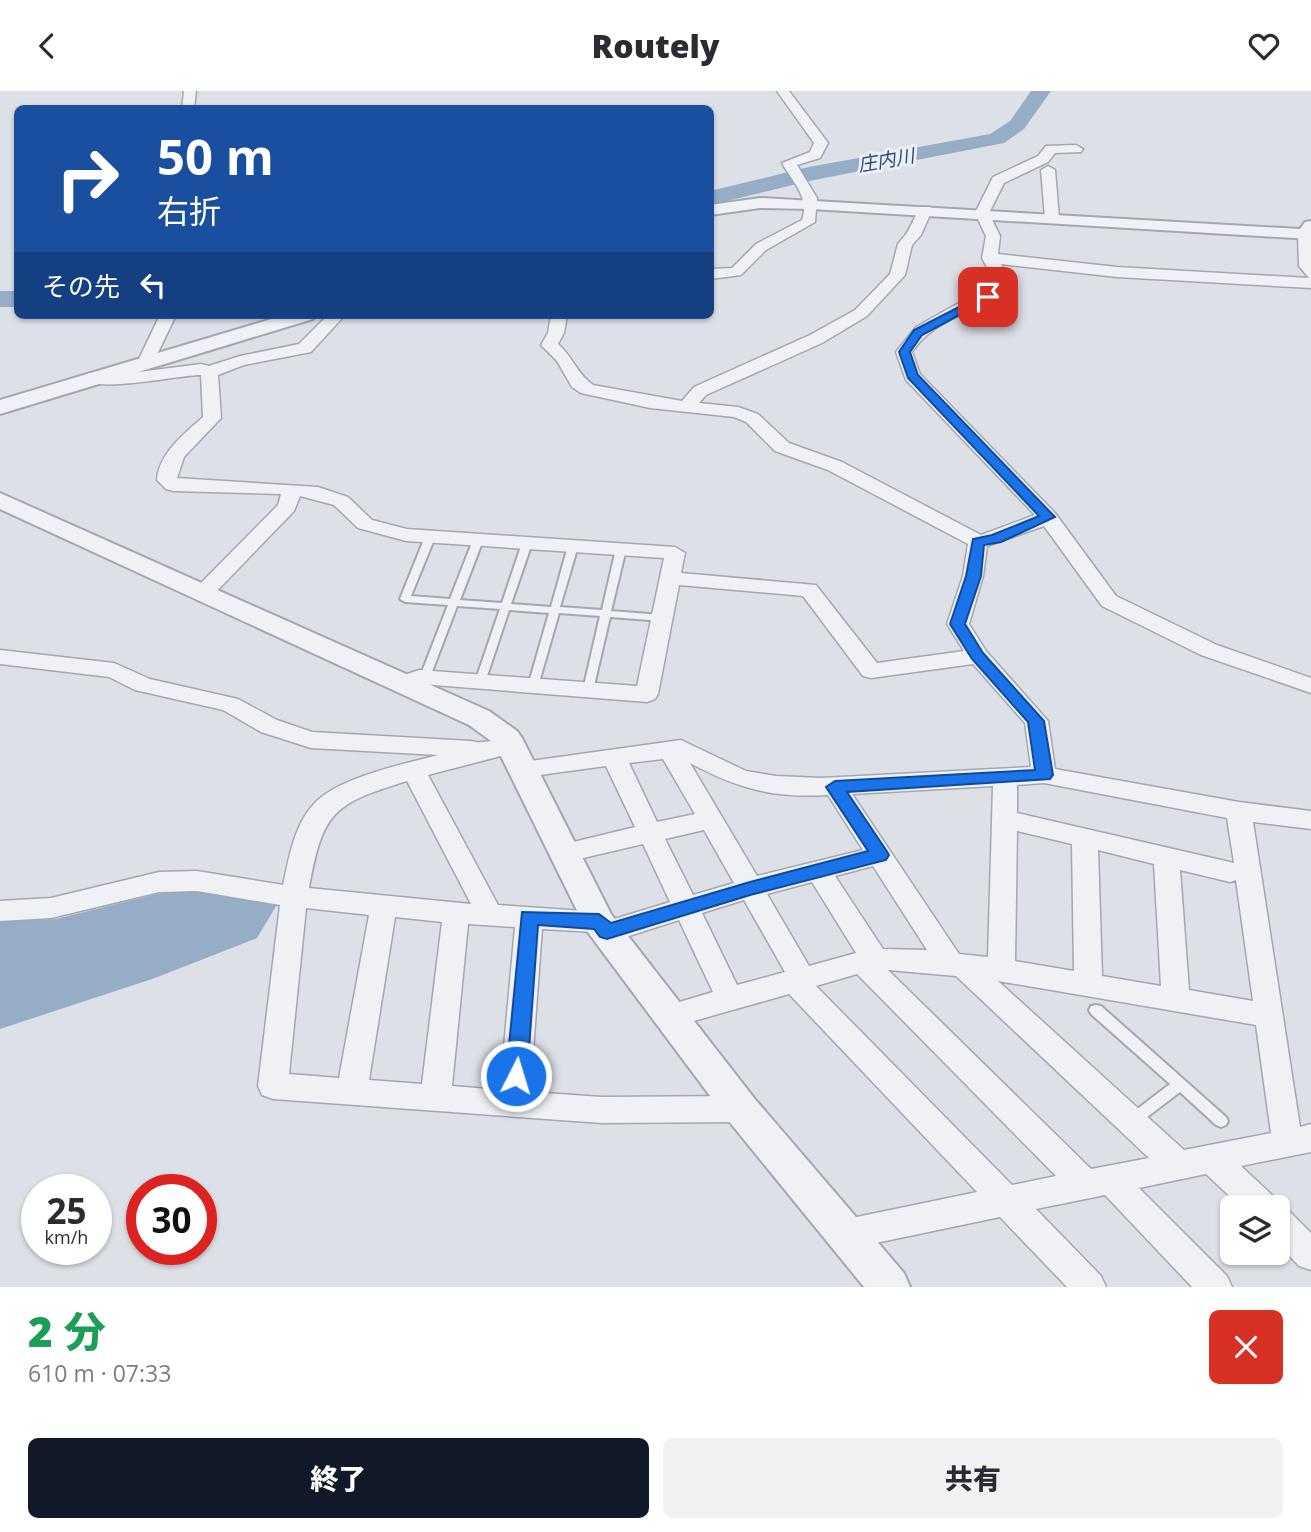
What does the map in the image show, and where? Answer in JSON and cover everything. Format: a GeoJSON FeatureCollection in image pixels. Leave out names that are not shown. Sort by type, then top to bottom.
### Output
{"type":"FeatureCollection","features":[{"type":"Feature","properties":{"kind":"street"},"geometry":{"type":"LineString","coordinates":[[714,274],[736,272],[761,247],[808,222],[810,197],[789,163],[815,155],[821,143],[783,91]]}},
{"type":"Feature","properties":{"kind":"street"},"geometry":{"type":"LineString","coordinates":[[982,213],[1003,176],[1043,159],[1051,149],[1076,149]]}},
{"type":"Feature","properties":{"kind":"street"},"geometry":{"type":"LineString","coordinates":[[1048,170],[1052,218]]}},
{"type":"Feature","properties":{"kind":"street"},"geometry":{"type":"LineString","coordinates":[[714,209],[810,197],[925,210],[1308,231],[1311,274]]}},
{"type":"Feature","properties":{"kind":"street"},"geometry":{"type":"LineString","coordinates":[[688,405],[700,391],[816,339],[861,313],[897,275],[905,244],[914,235],[925,210]]}},
{"type":"Feature","properties":{"kind":"street"},"geometry":{"type":"LineString","coordinates":[[982,213],[993,236],[990,258],[1000,277],[999,287],[988,297],[918,332],[904,352],[912,376],[1048,517],[1109,601],[1209,650],[1311,686]]}},
{"type":"Feature","properties":{"kind":"street"},"geometry":{"type":"LineString","coordinates":[[990,258],[1128,272],[1311,283]]}},
{"type":"Feature","properties":{"kind":"street"},"geometry":{"type":"LineString","coordinates":[[146,361],[166,319]]}},
{"type":"Feature","properties":{"kind":"street"},"geometry":{"type":"LineString","coordinates":[[0,407],[292,319]]}},
{"type":"Feature","properties":{"kind":"street"},"geometry":{"type":"LineString","coordinates":[[89,378],[131,378],[201,369],[209,372],[240,361],[305,348],[333,319]]}},
{"type":"Feature","properties":{"kind":"street"},"geometry":{"type":"LineString","coordinates":[[558,319],[556,333],[549,345],[564,358],[578,383],[587,389],[650,403],[738,412],[752,418],[782,447],[847,472],[978,542],[996,539],[1048,517]]}},
{"type":"Feature","properties":{"kind":"street"},"geometry":{"type":"LineString","coordinates":[[209,372],[212,418],[178,452],[166,475],[173,485],[292,489],[341,501],[365,524],[430,537],[675,552],[647,694],[480,681],[414,680]]}},
{"type":"Feature","properties":{"kind":"street"},"geometry":{"type":"LineString","coordinates":[[205,591],[288,506],[292,489]]}},
{"type":"Feature","properties":{"kind":"street"},"geometry":{"type":"LineString","coordinates":[[0,500],[414,680],[479,718],[507,738],[510,755],[566,853],[603,927],[741,1109],[890,1287]]}},
{"type":"Feature","properties":{"kind":"street"},"geometry":{"type":"LineString","coordinates":[[978,542],[974,576],[958,624],[978,656],[1036,721],[1044,775]]}},
{"type":"Feature","properties":{"kind":"street"},"geometry":{"type":"LineString","coordinates":[[670,578],[809,590],[871,671],[978,656]]}},
{"type":"Feature","properties":{"kind":"street"},"geometry":{"type":"LineString","coordinates":[[0,657],[114,670],[143,685],[230,704],[269,726],[311,740],[510,755],[613,756],[681,748],[740,779],[776,785],[835,787],[1044,775],[1238,811],[1311,820]]}},
{"type":"Feature","properties":{"kind":"street"},"geometry":{"type":"LineString","coordinates":[[670,749],[750,888],[798,980],[1089,1287]]}},
{"type":"Feature","properties":{"kind":"street"},"geometry":{"type":"LineString","coordinates":[[510,755],[414,772],[359,787],[319,812],[311,828],[293,897],[274,1086],[602,1110],[741,1109]]}},
{"type":"Feature","properties":{"kind":"street"},"geometry":{"type":"LineString","coordinates":[[613,756],[730,999]]}},
{"type":"Feature","properties":{"kind":"street"},"geometry":{"type":"LineString","coordinates":[[414,772],[490,915]]}},
{"type":"Feature","properties":{"kind":"street"},"geometry":{"type":"LineString","coordinates":[[1001,970],[1005,778]]}},
{"type":"Feature","properties":{"kind":"street"},"geometry":{"type":"LineString","coordinates":[[835,787],[958,965],[1177,1164]]}},
{"type":"Feature","properties":{"kind":"street"},"geometry":{"type":"LineString","coordinates":[[847,1234],[1299,1139],[1267,1015],[1238,811]]}},
{"type":"Feature","properties":{"kind":"street"},"geometry":{"type":"LineString","coordinates":[[566,853],[710,819]]}},
{"type":"Feature","properties":{"kind":"street"},"geometry":{"type":"LineString","coordinates":[[1004,819],[1230,872]]}},
{"type":"Feature","properties":{"kind":"street"},"geometry":{"type":"LineString","coordinates":[[1085,838],[1092,997]]}},
{"type":"Feature","properties":{"kind":"street"},"geometry":{"type":"LineString","coordinates":[[0,911],[51,908],[159,882],[197,881],[293,897],[529,917],[603,927],[687,909],[750,888],[880,855]]}},
{"type":"Feature","properties":{"kind":"street"},"geometry":{"type":"LineString","coordinates":[[1166,857],[1176,1000]]}},
{"type":"Feature","properties":{"kind":"street"},"geometry":{"type":"LineString","coordinates":[[818,871],[868,961],[1096,1180],[1215,1287]]}},
{"type":"Feature","properties":{"kind":"street"},"geometry":{"type":"LineString","coordinates":[[352,1091],[384,905]]}},
{"type":"Feature","properties":{"kind":"street"},"geometry":{"type":"LineString","coordinates":[[436,1096],[457,913]]}},
{"type":"Feature","properties":{"kind":"street"},"geometry":{"type":"LineString","coordinates":[[514,1102],[529,917]]}},
{"type":"Feature","properties":{"kind":"street"},"geometry":{"type":"LineString","coordinates":[[668,1016],[868,961],[1001,970],[1092,997],[1176,1000],[1267,1015]]}},
{"type":"Feature","properties":{"kind":"street"},"geometry":{"type":"LineString","coordinates":[[1210,1157],[1250,1195]]}},
{"type":"Feature","properties":{"kind":"street"},"geometry":{"type":"LineString","coordinates":[[1290,1234],[1311,1255]]}},
{"type":"Feature","properties":{"kind":"lane"},"geometry":{"type":"LineString","coordinates":[[430,537],[405,599],[662,618]]}},
{"type":"Feature","properties":{"kind":"lane"},"geometry":{"type":"LineString","coordinates":[[414,680],[453,603],[478,540]]}},
{"type":"Feature","properties":{"kind":"lane"},"geometry":{"type":"LineString","coordinates":[[480,681],[527,543]]}},
{"type":"Feature","properties":{"kind":"lane"},"geometry":{"type":"LineString","coordinates":[[533,686],[573,546]]}},
{"type":"Feature","properties":{"kind":"lane"},"geometry":{"type":"LineString","coordinates":[[588,690],[621,549]]}},
{"type":"Feature","properties":{"kind":"lane"},"geometry":{"type":"LineString","coordinates":[[1092,997],[1180,1084],[1222,1121]]}},
{"type":"Feature","properties":{"kind":"lane"},"geometry":{"type":"LineString","coordinates":[[1131,1121],[1180,1084]]}},
{"type":"Feature","properties":{"kind":"water"},"geometry":{"type":"Polygon","coordinates":[[[200,888],[278,903],[257,938],[155,978],[0,1029],[0,921],[56,919],[169,891],[200,888]]]}},
{"type":"Feature","properties":{"kind":"waterway","name":"庄内川"},"geometry":{"type":"LineString","coordinates":[[714,197],[809,174],[997,139],[1017,125],[1041,91]]}},
{"type":"Feature","properties":{"kind":"waterway","name":"庄内川"},"geometry":{"type":"LineString","coordinates":[[0,299],[14,299]]}},
{"type":"Feature","properties":{"kind":"route"},"geometry":{"type":"LineString","coordinates":[[516,1076],[529,917],[599,922],[607,932],[750,888],[880,855],[835,787],[1044,775],[1036,721],[978,656],[958,624],[974,576],[978,542],[996,539],[1048,517],[912,376],[904,352],[918,332],[988,297]]}}]}
